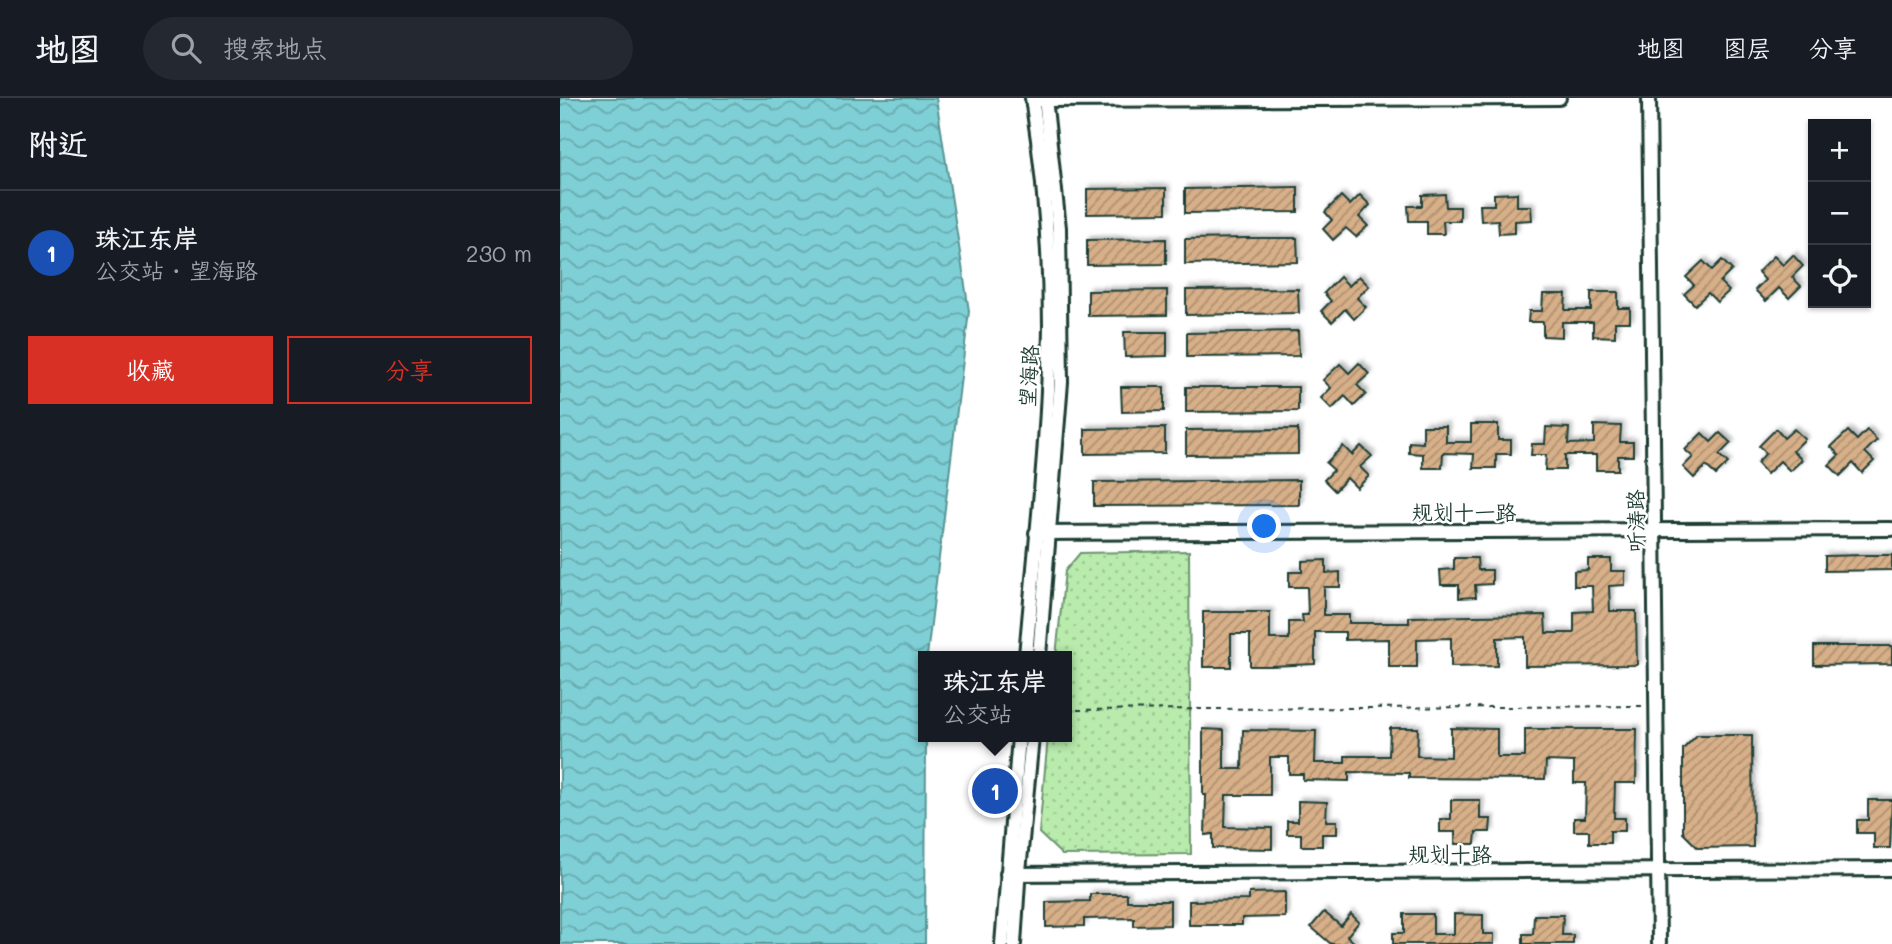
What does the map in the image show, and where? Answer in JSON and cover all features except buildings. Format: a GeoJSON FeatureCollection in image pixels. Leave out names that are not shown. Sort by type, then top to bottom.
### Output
{"type":"FeatureCollection","features":[{"type":"Feature","properties":{"kind":"street"},"geometry":{"type":"LineString","coordinates":[[1038,99],[1559,98]]}},
{"type":"Feature","properties":{"kind":"street","name":"听涛路"},"geometry":{"type":"LineString","coordinates":[[1649,98],[1659,944]]}},
{"type":"Feature","properties":{"kind":"street","name":"望海路"},"geometry":{"type":"LineString","coordinates":[[1027,651],[1061,382],[1062,292],[1058,216],[1038,99]]}},
{"type":"Feature","properties":{"kind":"street","name":"规划十一路"},"geometry":{"type":"LineString","coordinates":[[1043,533],[1892,529]]}},
{"type":"Feature","properties":{"kind":"street","name":"望海路"},"geometry":{"type":"LineString","coordinates":[[1039,651],[1043,533]]}},
{"type":"Feature","properties":{"kind":"street"},"geometry":{"type":"LineString","coordinates":[[1014,944],[1013,874],[1019,742]]}},
{"type":"Feature","properties":{"kind":"street"},"geometry":{"type":"LineString","coordinates":[[1002,944],[1031,742]]}},
{"type":"Feature","properties":{"kind":"street","name":"规划十路"},"geometry":{"type":"LineString","coordinates":[[1013,874],[1892,869]]}},
{"type":"Feature","properties":{"kind":"path"},"geometry":{"type":"LineString","coordinates":[[1072,710],[1656,706]]}},
{"type":"Feature","properties":{"kind":"green space"},"geometry":{"type":"Polygon","coordinates":[[[1189,551],[1191,854],[1062,855],[1039,833],[1048,742],[1072,742],[1072,651],[1057,651],[1065,571],[1080,553],[1189,551]]]}},
{"type":"Feature","properties":{"kind":"water"},"geometry":{"type":"Polygon","coordinates":[[[560,98],[936,98],[969,311],[928,651],[918,651],[918,742],[926,742],[925,944],[560,944],[560,98]]]}},
{"type":"Feature","properties":{"kind":"place","name":"珠江东岸"},"geometry":{"type":"Point","coordinates":[995,791]}}]}
